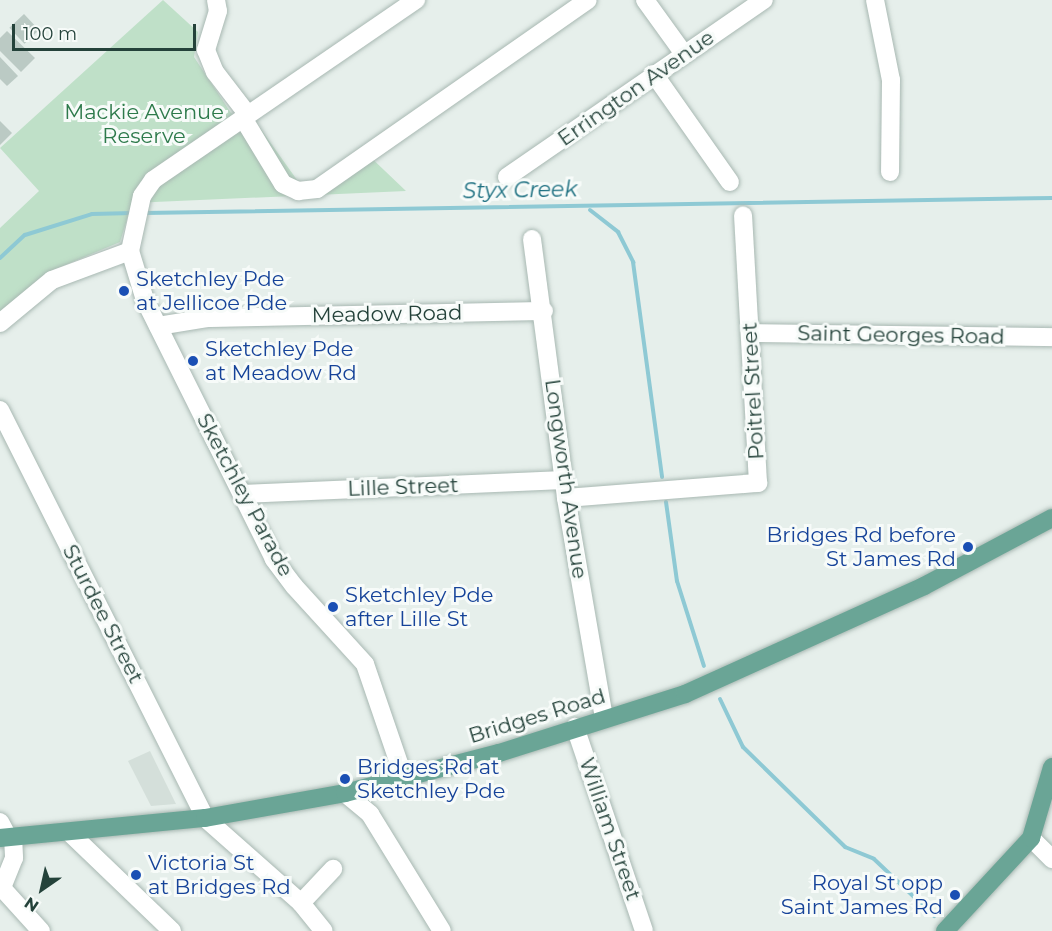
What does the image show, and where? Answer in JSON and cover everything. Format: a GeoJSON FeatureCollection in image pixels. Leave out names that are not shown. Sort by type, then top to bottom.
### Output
{"type":"FeatureCollection","features":[{"type":"Feature","properties":{"kind":"main road","name":"Bridges Road"},"geometry":{"type":"LineString","coordinates":[[5,834],[71,834],[205,818],[345,793],[499,753],[575,727],[685,694],[924,586],[1052,518]]}},
{"type":"Feature","properties":{"kind":"main road"},"geometry":{"type":"LineString","coordinates":[[945,931],[1031,837],[1052,767]]}},
{"type":"Feature","properties":{"kind":"street"},"geometry":{"type":"LineString","coordinates":[[216,0],[218,11],[206,50],[215,72],[245,116],[283,184],[298,191],[317,189],[588,0]]}},
{"type":"Feature","properties":{"kind":"street"},"geometry":{"type":"LineString","coordinates":[[245,116],[416,0]]}},
{"type":"Feature","properties":{"kind":"street"},"geometry":{"type":"LineString","coordinates":[[645,0],[684,54]]}},
{"type":"Feature","properties":{"kind":"street","name":"Errington Avenue"},"geometry":{"type":"LineString","coordinates":[[507,177],[764,0]]}},
{"type":"Feature","properties":{"kind":"street"},"geometry":{"type":"LineString","coordinates":[[875,0],[891,80],[890,172]]}},
{"type":"Feature","properties":{"kind":"street"},"geometry":{"type":"LineString","coordinates":[[654,74],[730,182]]}},
{"type":"Feature","properties":{"kind":"street","name":"Sketchley Parade"},"geometry":{"type":"LineString","coordinates":[[245,116],[153,180],[142,196],[130,251],[138,284],[158,326],[284,573],[365,664],[404,778]]}},
{"type":"Feature","properties":{"kind":"street","name":"Poitrel Street"},"geometry":{"type":"LineString","coordinates":[[565,489],[758,483],[743,215]]}},
{"type":"Feature","properties":{"kind":"street","name":"Longworth Avenue"},"geometry":{"type":"LineString","coordinates":[[532,239],[544,311],[565,489],[604,718]]}},
{"type":"Feature","properties":{"kind":"street"},"geometry":{"type":"LineString","coordinates":[[0,323],[52,280],[130,251]]}},
{"type":"Feature","properties":{"kind":"street","name":"Meadow Road"},"geometry":{"type":"LineString","coordinates":[[158,326],[208,318],[544,311]]}},
{"type":"Feature","properties":{"kind":"street","name":"Saint Georges Road"},"geometry":{"type":"LineString","coordinates":[[750,333],[1052,337]]}},
{"type":"Feature","properties":{"kind":"street","name":"Sturdee Street"},"geometry":{"type":"LineString","coordinates":[[0,411],[205,818]]}},
{"type":"Feature","properties":{"kind":"street","name":"Lille Street"},"geometry":{"type":"LineString","coordinates":[[242,494],[565,489]]}},
{"type":"Feature","properties":{"kind":"street","name":"William Street"},"geometry":{"type":"LineString","coordinates":[[575,727],[644,931]]}},
{"type":"Feature","properties":{"kind":"street"},"geometry":{"type":"LineString","coordinates":[[370,814],[374,786]]}},
{"type":"Feature","properties":{"kind":"street"},"geometry":{"type":"LineString","coordinates":[[345,793],[370,814],[442,931]]}},
{"type":"Feature","properties":{"kind":"street"},"geometry":{"type":"LineString","coordinates":[[205,818],[301,903],[324,931]]}},
{"type":"Feature","properties":{"kind":"street"},"geometry":{"type":"LineString","coordinates":[[5,834],[14,858],[2,888],[40,931]]}},
{"type":"Feature","properties":{"kind":"street"},"geometry":{"type":"LineString","coordinates":[[71,834],[172,931]]}},
{"type":"Feature","properties":{"kind":"street"},"geometry":{"type":"LineString","coordinates":[[1031,837],[1052,859]]}},
{"type":"Feature","properties":{"kind":"street"},"geometry":{"type":"LineString","coordinates":[[301,903],[333,869]]}},
{"type":"Feature","properties":{"kind":"shaded area"},"geometry":{"type":"Polygon","coordinates":[[[150,751],[176,804],[151,806],[128,761],[150,751]]]}},
{"type":"Feature","properties":{"kind":"green space","name":"Mackie Avenue Reserve"},"geometry":{"type":"Polygon","coordinates":[[[163,0],[198,32],[194,57],[231,113],[260,128],[302,187],[363,150],[406,191],[132,203],[120,242],[51,271],[0,317],[0,228],[39,191],[0,148],[163,0]]]}},
{"type":"Feature","properties":{"kind":"building"},"geometry":{"type":"Polygon","coordinates":[[[24,14],[39,30],[24,44],[9,28],[24,14]]]}},
{"type":"Feature","properties":{"kind":"building"},"geometry":{"type":"Polygon","coordinates":[[[7,31],[35,58],[21,72],[0,51],[0,38],[7,31]]]}},
{"type":"Feature","properties":{"kind":"building"},"geometry":{"type":"Polygon","coordinates":[[[0,57],[18,76],[7,86],[0,79],[0,57]]]}},
{"type":"Feature","properties":{"kind":"building"},"geometry":{"type":"Polygon","coordinates":[[[0,121],[12,133],[0,145],[0,121]]]}},
{"type":"Feature","properties":{"kind":"waterway","name":"Styx Creek"},"geometry":{"type":"LineString","coordinates":[[144,213],[1052,198]]}},
{"type":"Feature","properties":{"kind":"waterway"},"geometry":{"type":"LineString","coordinates":[[590,210],[618,232],[633,262],[662,477]]}},
{"type":"Feature","properties":{"kind":"waterway","name":"Styx Creek"},"geometry":{"type":"LineString","coordinates":[[0,258],[25,235],[92,214],[133,213]]}},
{"type":"Feature","properties":{"kind":"waterway"},"geometry":{"type":"LineString","coordinates":[[666,502],[677,581],[704,666]]}},
{"type":"Feature","properties":{"kind":"waterway"},"geometry":{"type":"LineString","coordinates":[[720,699],[743,747],[845,847],[874,859],[934,916]]}},
{"type":"Feature","properties":{"kind":"place","name":"Sketchley Pde at Jellicoe Pde"},"geometry":{"type":"Point","coordinates":[124,291]}},
{"type":"Feature","properties":{"kind":"place","name":"Sketchley Pde at Meadow Rd"},"geometry":{"type":"Point","coordinates":[193,361]}},
{"type":"Feature","properties":{"kind":"place","name":"Bridges Rd before St James Rd"},"geometry":{"type":"Point","coordinates":[968,547]}},
{"type":"Feature","properties":{"kind":"place","name":"Sketchley Pde after Lille St"},"geometry":{"type":"Point","coordinates":[333,607]}},
{"type":"Feature","properties":{"kind":"place","name":"Bridges Rd at Sketchley Pde"},"geometry":{"type":"Point","coordinates":[345,779]}},
{"type":"Feature","properties":{"kind":"place","name":"Victoria St at Bridges Rd"},"geometry":{"type":"Point","coordinates":[136,875]}},
{"type":"Feature","properties":{"kind":"place","name":"Royal St opp Saint James Rd"},"geometry":{"type":"Point","coordinates":[955,895]}}]}
